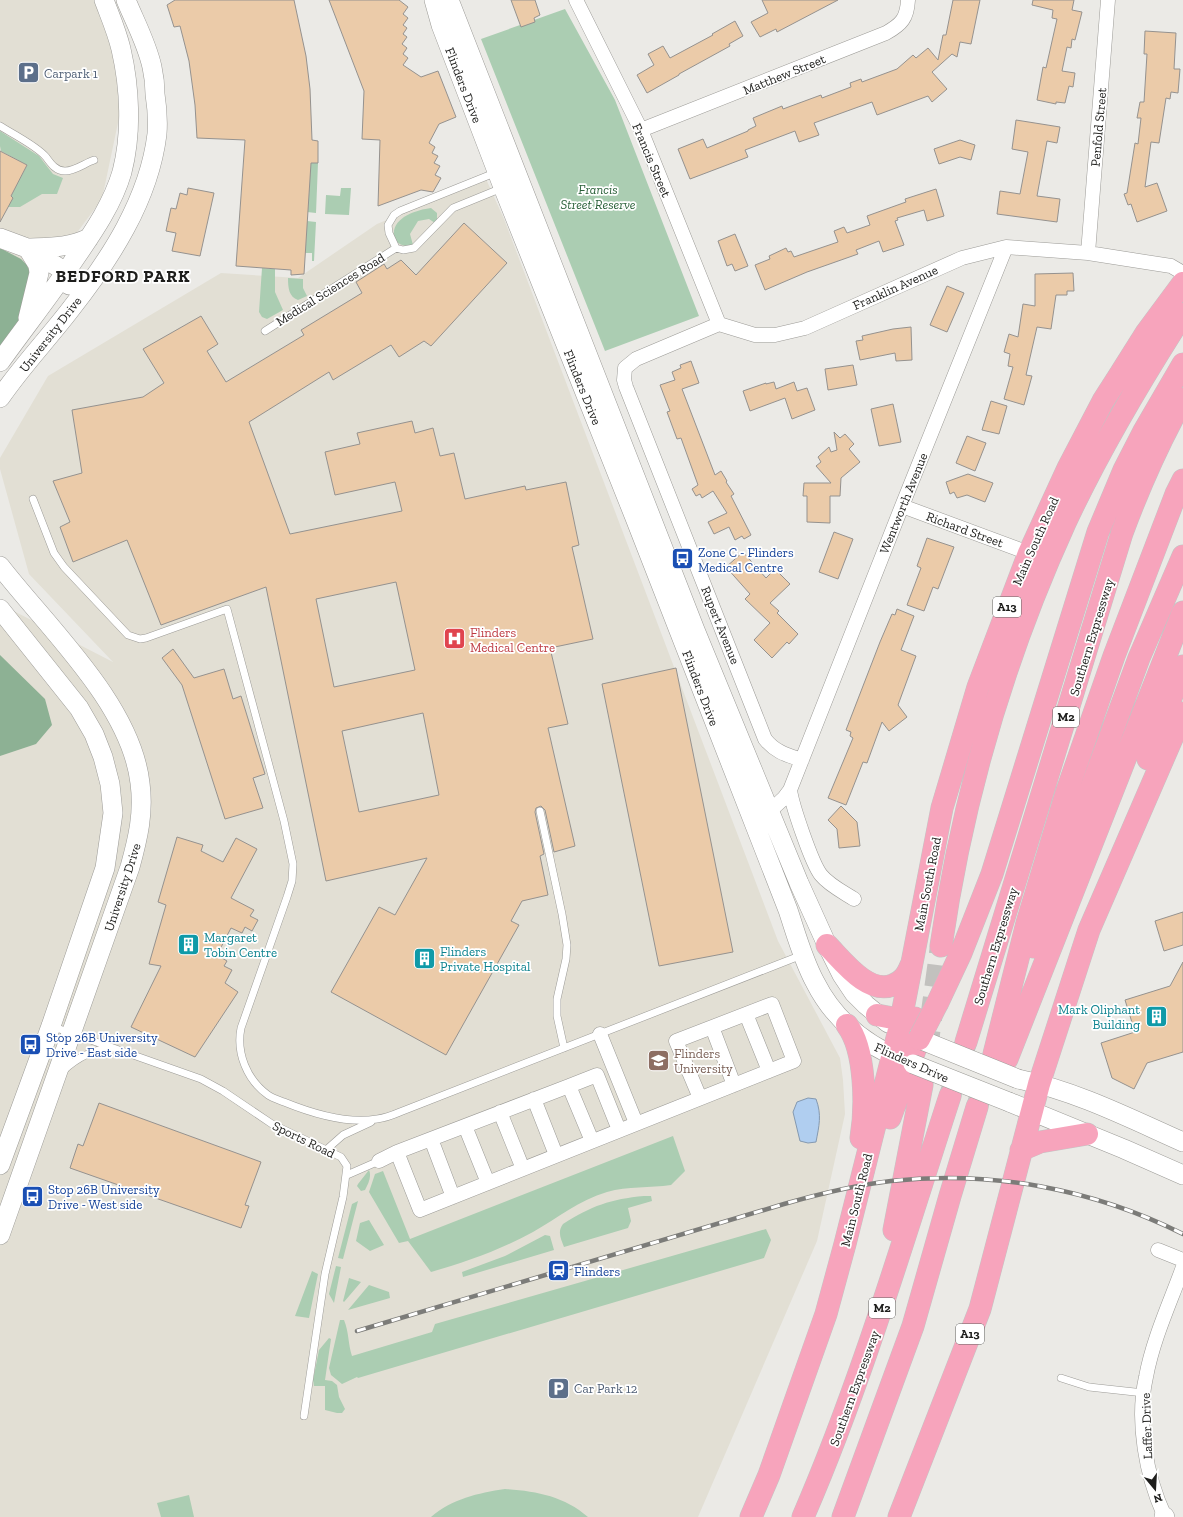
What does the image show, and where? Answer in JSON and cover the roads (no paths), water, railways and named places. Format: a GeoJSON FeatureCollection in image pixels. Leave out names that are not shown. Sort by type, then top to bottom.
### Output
{"type":"FeatureCollection","features":[{"type":"Feature","properties":{"kind":"highway","name":"Main South Road"},"geometry":{"type":"LineString","coordinates":[[751,1517],[769,1475],[823,1322],[845,1244],[909,1042],[911,964],[942,808],[978,687],[1029,553],[1068,468],[1104,402],[1146,333],[1183,283]]}},
{"type":"Feature","properties":{"kind":"highway"},"geometry":{"type":"LineString","coordinates":[[941,946],[957,855],[975,777],[998,699],[1024,622],[1065,523],[1102,451],[1142,379],[1183,314]]}},
{"type":"Feature","properties":{"kind":"highway"},"geometry":{"type":"LineString","coordinates":[[877,1015],[909,1042],[938,1002],[961,953],[992,874],[1098,532],[1124,470],[1144,431],[1183,364]]}},
{"type":"Feature","properties":{"kind":"highway","name":"Southern Expressway"},"geometry":{"type":"LineString","coordinates":[[966,1042],[1122,533],[1150,462],[1183,399]]}},
{"type":"Feature","properties":{"kind":"highway","name":"Southern Expressway"},"geometry":{"type":"LineString","coordinates":[[1001,1057],[1027,922],[1067,791],[1114,656],[1176,494],[1183,480]]}},
{"type":"Feature","properties":{"kind":"highway"},"geometry":{"type":"LineString","coordinates":[[1001,1057],[1139,658],[1183,556]]}},
{"type":"Feature","properties":{"kind":"highway"},"geometry":{"type":"LineString","coordinates":[[1001,1057],[1183,612]]}},
{"type":"Feature","properties":{"kind":"highway"},"geometry":{"type":"LineString","coordinates":[[1089,930],[1133,800],[1183,666]]}},
{"type":"Feature","properties":{"kind":"highway","name":"A13"},"geometry":{"type":"LineString","coordinates":[[900,1516],[980,1309],[1039,1084],[1089,930],[1183,713]]}},
{"type":"Feature","properties":{"kind":"highway"},"geometry":{"type":"LineString","coordinates":[[827,945],[858,976],[875,986],[890,986],[901,981],[906,975],[911,964]]}},
{"type":"Feature","properties":{"kind":"highway"},"geometry":{"type":"LineString","coordinates":[[845,1244],[863,1119],[860,1055],[856,1038],[847,1025]]}},
{"type":"Feature","properties":{"kind":"highway"},"geometry":{"type":"LineString","coordinates":[[877,1323],[922,1085]]}},
{"type":"Feature","properties":{"kind":"highway","name":"Southern Expressway"},"geometry":{"type":"LineString","coordinates":[[803,1517],[840,1428],[877,1323],[950,1096]]}},
{"type":"Feature","properties":{"kind":"highway","name":"M2"},"geometry":{"type":"LineString","coordinates":[[843,1517],[913,1326],[950,1196],[982,1109]]}},
{"type":"Feature","properties":{"kind":"highway"},"geometry":{"type":"LineString","coordinates":[[1021,1150],[1040,1142],[1087,1134]]}},
{"type":"Feature","properties":{"kind":"street","name":"University Drive"},"geometry":{"type":"LineString","coordinates":[[0,362],[89,238],[114,192],[121,172],[127,143],[128,109],[125,70],[121,48],[104,0]]}},
{"type":"Feature","properties":{"kind":"street","name":"University Drive"},"geometry":{"type":"LineString","coordinates":[[0,398],[70,310],[118,242],[146,181],[153,158],[157,133],[155,88],[152,67],[126,0]]}},
{"type":"Feature","properties":{"kind":"street","name":"Flinders Drive"},"geometry":{"type":"LineString","coordinates":[[434,0],[441,25],[508,177],[610,434],[698,680],[788,910],[803,954],[819,990],[833,1010],[863,1039],[909,1042],[1018,1079],[1059,1089],[1183,1142]]}},
{"type":"Feature","properties":{"kind":"street","name":"Flinders Drive"},"geometry":{"type":"LineString","coordinates":[[449,0],[508,177]]}},
{"type":"Feature","properties":{"kind":"street","name":"Francis Street"},"geometry":{"type":"LineString","coordinates":[[576,0],[641,130],[719,324]]}},
{"type":"Feature","properties":{"kind":"street","name":"Matthew Street"},"geometry":{"type":"LineString","coordinates":[[641,130],[886,33],[899,25],[908,12],[908,0]]}},
{"type":"Feature","properties":{"kind":"street","name":"Penfold Street"},"geometry":{"type":"LineString","coordinates":[[1088,254],[1108,0]]}},
{"type":"Feature","properties":{"kind":"street"},"geometry":{"type":"LineString","coordinates":[[0,238],[27,248],[66,272],[78,271],[88,267],[102,255],[125,213],[142,190]]}},
{"type":"Feature","properties":{"kind":"street"},"geometry":{"type":"LineString","coordinates":[[27,248],[68,246],[78,244],[89,238]]}},
{"type":"Feature","properties":{"kind":"street","name":"Franklin Avenue"},"geometry":{"type":"LineString","coordinates":[[719,324],[754,335],[775,335],[805,328],[962,258],[1006,247],[1088,254],[1171,266],[1183,273]]}},
{"type":"Feature","properties":{"kind":"street","name":"Wentworth Avenue"},"geometry":{"type":"LineString","coordinates":[[802,760],[1006,247]]}},
{"type":"Feature","properties":{"kind":"street"},"geometry":{"type":"LineString","coordinates":[[26,326],[39,273],[38,265],[27,248]]}},
{"type":"Feature","properties":{"kind":"street"},"geometry":{"type":"LineString","coordinates":[[66,272],[71,292],[70,310]]}},
{"type":"Feature","properties":{"kind":"street","name":"Rupert Avenue"},"geometry":{"type":"LineString","coordinates":[[719,324],[636,359],[625,368],[624,374],[626,387],[765,739],[772,748],[783,754],[802,760]]}},
{"type":"Feature","properties":{"kind":"street","name":"Richard Street"},"geometry":{"type":"LineString","coordinates":[[902,506],[1029,553]]}},
{"type":"Feature","properties":{"kind":"street","name":"University Drive"},"geometry":{"type":"LineString","coordinates":[[0,566],[88,672],[105,697],[129,742],[140,783],[140,830],[130,867],[0,1235]]}},
{"type":"Feature","properties":{"kind":"street","name":"University Drive"},"geometry":{"type":"LineString","coordinates":[[0,609],[79,708],[94,734],[103,757],[110,784],[113,813],[106,868],[51,1026],[0,1165]]}},
{"type":"Feature","properties":{"kind":"street","name":"Flinders Drive"},"geometry":{"type":"LineString","coordinates":[[682,635],[721,693],[792,866],[842,975],[852,989],[877,1015]]}},
{"type":"Feature","properties":{"kind":"street"},"geometry":{"type":"LineString","coordinates":[[721,693],[741,678]]}},
{"type":"Feature","properties":{"kind":"street"},"geometry":{"type":"LineString","coordinates":[[770,811],[790,790],[802,760]]}},
{"type":"Feature","properties":{"kind":"street"},"geometry":{"type":"LineString","coordinates":[[790,790],[792,803],[818,871],[831,885],[854,898]]}},
{"type":"Feature","properties":{"kind":"street"},"geometry":{"type":"LineString","coordinates":[[803,954],[827,945]]}},
{"type":"Feature","properties":{"kind":"street"},"geometry":{"type":"LineString","coordinates":[[397,1152],[420,1210],[453,1197],[794,1061],[772,1004],[676,1041],[700,1098]]}},
{"type":"Feature","properties":{"kind":"street"},"geometry":{"type":"LineString","coordinates":[[746,1014],[769,1071]]}},
{"type":"Feature","properties":{"kind":"street"},"geometry":{"type":"LineString","coordinates":[[712,1027],[734,1085]]}},
{"type":"Feature","properties":{"kind":"street"},"geometry":{"type":"LineString","coordinates":[[600,1034],[636,1124]]}},
{"type":"Feature","properties":{"kind":"street","name":"Flinders Drive"},"geometry":{"type":"LineString","coordinates":[[909,1042],[1010,1102],[1031,1112],[1124,1148],[1183,1175]]}},
{"type":"Feature","properties":{"kind":"street"},"geometry":{"type":"LineString","coordinates":[[379,1160],[597,1075],[619,1130]]}},
{"type":"Feature","properties":{"kind":"street"},"geometry":{"type":"LineString","coordinates":[[569,1086],[592,1141]]}},
{"type":"Feature","properties":{"kind":"street"},"geometry":{"type":"LineString","coordinates":[[534,1099],[556,1156]]}},
{"type":"Feature","properties":{"kind":"street"},"geometry":{"type":"LineString","coordinates":[[500,1112],[523,1169]]}},
{"type":"Feature","properties":{"kind":"street"},"geometry":{"type":"LineString","coordinates":[[465,1126],[488,1183]]}},
{"type":"Feature","properties":{"kind":"street"},"geometry":{"type":"LineString","coordinates":[[431,1139],[453,1197]]}},
{"type":"Feature","properties":{"kind":"street"},"geometry":{"type":"LineString","coordinates":[[1158,1250],[1183,1260]]}},
{"type":"Feature","properties":{"kind":"street","name":"Laffer Drive"},"geometry":{"type":"LineString","coordinates":[[1164,1517],[1156,1496],[1148,1466],[1143,1423],[1145,1378],[1156,1339],[1183,1267]]}},
{"type":"Feature","properties":{"kind":"lane"},"geometry":{"type":"LineString","coordinates":[[0,126],[37,150],[46,157],[49,163],[58,169],[64,171],[72,170],[94,160]]}},
{"type":"Feature","properties":{"kind":"lane","name":"Medical Sciences Road"},"geometry":{"type":"LineString","coordinates":[[265,331],[396,248],[403,250],[414,248],[453,208],[508,177]]}},
{"type":"Feature","properties":{"kind":"lane","name":"Medical Sciences Road"},"geometry":{"type":"LineString","coordinates":[[396,248],[389,233],[388,225],[394,216],[400,212],[508,177]]}},
{"type":"Feature","properties":{"kind":"lane"},"geometry":{"type":"LineString","coordinates":[[33,499],[54,553],[64,567],[128,635],[140,639],[146,638],[227,609],[284,821],[292,864],[292,881],[288,897],[241,1028],[239,1044],[240,1053],[252,1079],[268,1096],[303,1110],[330,1117],[354,1120],[377,1119]]}},
{"type":"Feature","properties":{"kind":"lane"},"geometry":{"type":"LineString","coordinates":[[540,811],[562,914],[566,945],[566,959],[557,999],[557,1016],[564,1048]]}},
{"type":"Feature","properties":{"kind":"lane"},"geometry":{"type":"LineString","coordinates":[[326,1150],[343,1135],[377,1119],[400,1112],[803,954]]}},
{"type":"Feature","properties":{"kind":"lane","name":"Sports Road"},"geometry":{"type":"LineString","coordinates":[[51,1026],[201,1079],[272,1124],[341,1157],[347,1166],[343,1197],[326,1274],[304,1416]]}},
{"type":"Feature","properties":{"kind":"lane"},"geometry":{"type":"LineString","coordinates":[[56,1076],[71,1063],[85,1056],[98,1050],[112,1048]]}},
{"type":"Feature","properties":{"kind":"lane"},"geometry":{"type":"LineString","coordinates":[[347,1175],[379,1160]]}},
{"type":"Feature","properties":{"kind":"lane"},"geometry":{"type":"LineString","coordinates":[[1061,1378],[1089,1387],[1144,1393]]}},
{"type":"Feature","properties":{"kind":"water"},"geometry":{"type":"Polygon","coordinates":[[[808,1098],[816,1099],[818,1105],[819,1126],[816,1142],[808,1143],[800,1141],[793,1112],[797,1102],[808,1098]]]}},
{"type":"Feature","properties":{"kind":"tunnel"},"geometry":{"type":"LineString","coordinates":[[922,1085],[941,946]]}},
{"type":"Feature","properties":{"kind":"tunnel"},"geometry":{"type":"LineString","coordinates":[[950,1096],[966,1042]]}},
{"type":"Feature","properties":{"kind":"tunnel"},"geometry":{"type":"LineString","coordinates":[[977,1107],[994,1054]]}},
{"type":"Feature","properties":{"kind":"railway"},"geometry":{"type":"LineString","coordinates":[[357,1331],[784,1204],[837,1190],[891,1181],[929,1178],[967,1178],[1041,1186],[1114,1205],[1149,1218],[1183,1234]]}},
{"type":"Feature","properties":{"kind":"place","name":"Carpark 1"},"geometry":{"type":"Point","coordinates":[29,73]}},
{"type":"Feature","properties":{"kind":"place","name":"Zone C - Flinders Medical Centre"},"geometry":{"type":"Point","coordinates":[682,559]}},
{"type":"Feature","properties":{"kind":"place","name":"Flinders Medical Centre"},"geometry":{"type":"Point","coordinates":[455,639]}},
{"type":"Feature","properties":{"kind":"place","name":"Margaret Tobin Centre"},"geometry":{"type":"Point","coordinates":[189,944]}},
{"type":"Feature","properties":{"kind":"place","name":"Flinders Private Hospital"},"geometry":{"type":"Point","coordinates":[425,958]}},
{"type":"Feature","properties":{"kind":"place","name":"Mark Oliphant Building"},"geometry":{"type":"Point","coordinates":[1156,1016]}},
{"type":"Feature","properties":{"kind":"place","name":"Stop 26B University Drive - East side"},"geometry":{"type":"Point","coordinates":[31,1044]}},
{"type":"Feature","properties":{"kind":"place","name":"Flinders University"},"geometry":{"type":"Point","coordinates":[658,1060]}},
{"type":"Feature","properties":{"kind":"place","name":"Stop 26B University Drive - West side"},"geometry":{"type":"Point","coordinates":[32,1196]}},
{"type":"Feature","properties":{"kind":"place","name":"Flinders"},"geometry":{"type":"Point","coordinates":[559,1271]}},
{"type":"Feature","properties":{"kind":"place","name":"Car Park 12"},"geometry":{"type":"Point","coordinates":[558,1388]}},
{"type":"Feature","properties":{"kind":"district","name":"BEDFORD PARK"},"geometry":{"type":"Point","coordinates":[123,276]}},
{"type":"Feature","properties":{"kind":"park label","name":"Francis Street Reserve"},"geometry":{"type":"Point","coordinates":[598,196]}}]}
